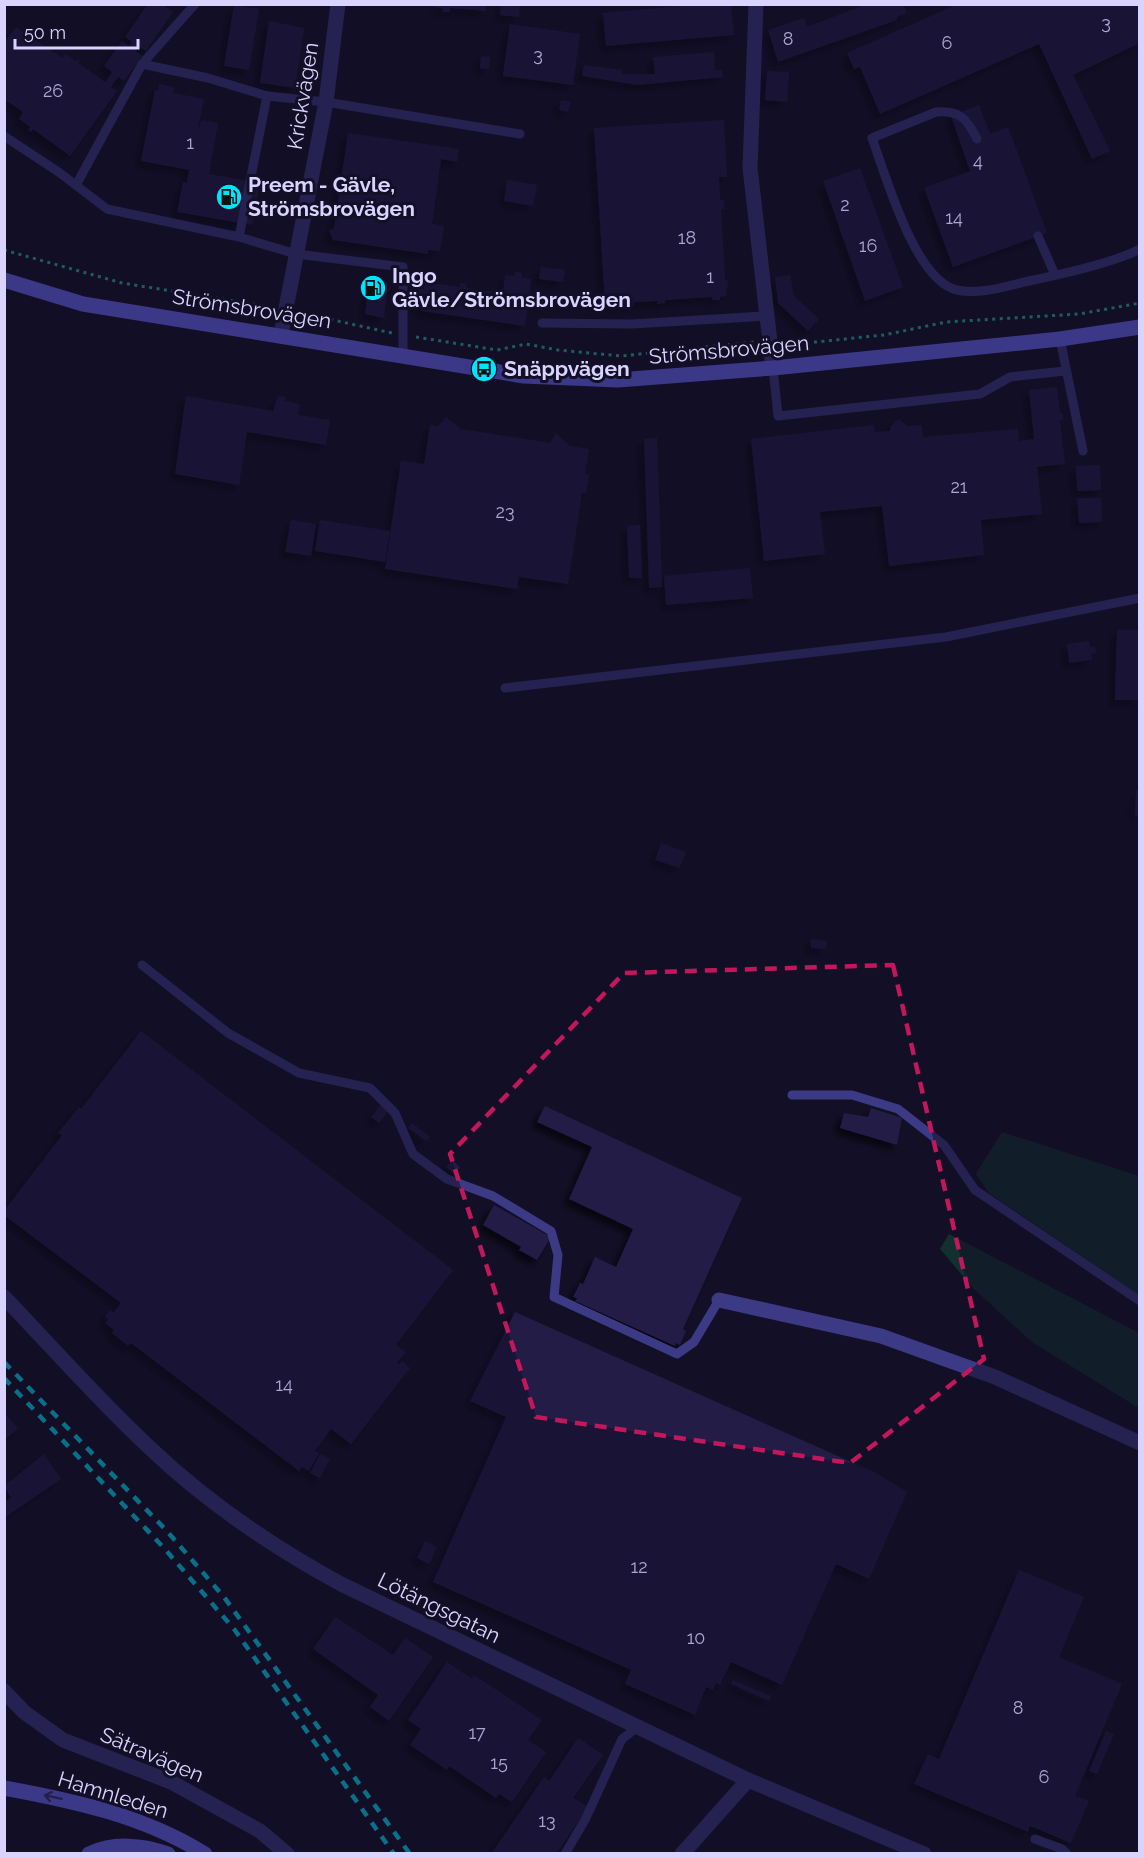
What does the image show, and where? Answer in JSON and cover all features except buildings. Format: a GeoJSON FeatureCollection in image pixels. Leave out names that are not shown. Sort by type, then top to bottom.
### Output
{"type":"FeatureCollection","features":[{"type":"Feature","properties":{"kind":"main road","name":"Strömsbrovägen"},"geometry":{"type":"LineString","coordinates":[[4,280],[83,304],[281,334],[524,376],[618,381],[1060,339],[1140,327]]}},
{"type":"Feature","properties":{"kind":"main road","name":"Hamnleden"},"geometry":{"type":"LineString","coordinates":[[4,1788],[55,1797],[146,1822],[205,1854]]}},
{"type":"Feature","properties":{"kind":"main road","name":"Hamnleden"},"geometry":{"type":"LineString","coordinates":[[89,1854],[110,1847],[131,1846],[168,1854]]}},
{"type":"Feature","properties":{"kind":"street","name":"Krickvägen"},"geometry":{"type":"LineString","coordinates":[[281,334],[326,102],[338,4]]}},
{"type":"Feature","properties":{"kind":"street"},"geometry":{"type":"LineString","coordinates":[[756,4],[750,168],[773,368]]}},
{"type":"Feature","properties":{"kind":"street","name":"Lötängsgatan"},"geometry":{"type":"LineString","coordinates":[[4,1298],[151,1449],[217,1506],[286,1554],[341,1584],[748,1780],[924,1854]]}},
{"type":"Feature","properties":{"kind":"street"},"geometry":{"type":"LineString","coordinates":[[719,1300],[881,1336],[995,1377],[1140,1443]]}},
{"type":"Feature","properties":{"kind":"street","name":"Sätravägen"},"geometry":{"type":"LineString","coordinates":[[4,1691],[24,1712],[63,1740],[171,1782],[261,1831],[287,1854]]}},
{"type":"Feature","properties":{"kind":"street"},"geometry":{"type":"LineString","coordinates":[[682,1854],[748,1780]]}},
{"type":"Feature","properties":{"kind":"lane"},"geometry":{"type":"LineString","coordinates":[[76,185],[142,64],[195,4]]}},
{"type":"Feature","properties":{"kind":"lane"},"geometry":{"type":"LineString","coordinates":[[142,64],[208,78],[267,96],[326,102],[520,134]]}},
{"type":"Feature","properties":{"kind":"lane"},"geometry":{"type":"LineString","coordinates":[[240,237],[267,96]]}},
{"type":"Feature","properties":{"kind":"lane"},"geometry":{"type":"LineString","coordinates":[[977,139],[968,120],[954,112],[946,111],[936,112],[872,138],[916,250],[927,269],[941,284],[956,290],[976,292],[1056,276],[1140,249]]}},
{"type":"Feature","properties":{"kind":"lane"},"geometry":{"type":"LineString","coordinates":[[4,136],[107,209],[240,237],[296,254],[403,267],[403,356]]}},
{"type":"Feature","properties":{"kind":"lane"},"geometry":{"type":"LineString","coordinates":[[1038,236],[1056,276]]}},
{"type":"Feature","properties":{"kind":"lane"},"geometry":{"type":"LineString","coordinates":[[542,323],[632,324],[766,316]]}},
{"type":"Feature","properties":{"kind":"lane"},"geometry":{"type":"LineString","coordinates":[[1060,339],[1083,451]]}},
{"type":"Feature","properties":{"kind":"lane"},"geometry":{"type":"LineString","coordinates":[[773,368],[778,416],[980,394],[1010,377],[1065,371]]}},
{"type":"Feature","properties":{"kind":"lane"},"geometry":{"type":"LineString","coordinates":[[505,688],[946,638],[1140,598]]}},
{"type":"Feature","properties":{"kind":"lane"},"geometry":{"type":"LineString","coordinates":[[142,965],[228,1033],[299,1073],[370,1088],[395,1113],[413,1154],[447,1179],[493,1196],[551,1231],[558,1255],[554,1297],[677,1353],[694,1342],[719,1300]]}},
{"type":"Feature","properties":{"kind":"lane"},"geometry":{"type":"LineString","coordinates":[[792,1095],[852,1095],[898,1109],[944,1145],[975,1190],[1140,1301]]}},
{"type":"Feature","properties":{"kind":"lane"},"geometry":{"type":"LineString","coordinates":[[565,1854],[586,1818],[622,1739],[638,1727]]}},
{"type":"Feature","properties":{"kind":"lane"},"geometry":{"type":"LineString","coordinates":[[1035,1839],[1062,1849],[1067,1854]]}},
{"type":"Feature","properties":{"kind":"highlighted area"},"geometry":{"type":"Polygon","coordinates":[[[893,965],[984,1359],[850,1463],[536,1417],[450,1154],[624,973],[893,965]]]}},
{"type":"Feature","properties":{"kind":"green space"},"geometry":{"type":"Polygon","coordinates":[[[1002,1132],[1139,1176],[1139,1295],[989,1193],[976,1174],[1002,1132]]]}},
{"type":"Feature","properties":{"kind":"green space"},"geometry":{"type":"Polygon","coordinates":[[[949,1234],[1139,1333],[1139,1408],[1032,1342],[973,1288],[940,1249],[949,1234]]]}},
{"type":"Feature","properties":{"kind":"railway"},"geometry":{"type":"LineString","coordinates":[[4,1362],[166,1530],[224,1597],[410,1854]]}},
{"type":"Feature","properties":{"kind":"railway"},"geometry":{"type":"LineString","coordinates":[[4,1378],[164,1548],[234,1629],[394,1854]]}},
{"type":"Feature","properties":{"kind":"place","name":"Preem - Gävle, Strömsbrovägen"},"geometry":{"type":"Point","coordinates":[229,197]}},
{"type":"Feature","properties":{"kind":"place","name":"Ingo Gävle/Strömsbrovägen"},"geometry":{"type":"Point","coordinates":[373,288]}},
{"type":"Feature","properties":{"kind":"place","name":"Snäppvägen"},"geometry":{"type":"Point","coordinates":[484,369]}}]}
